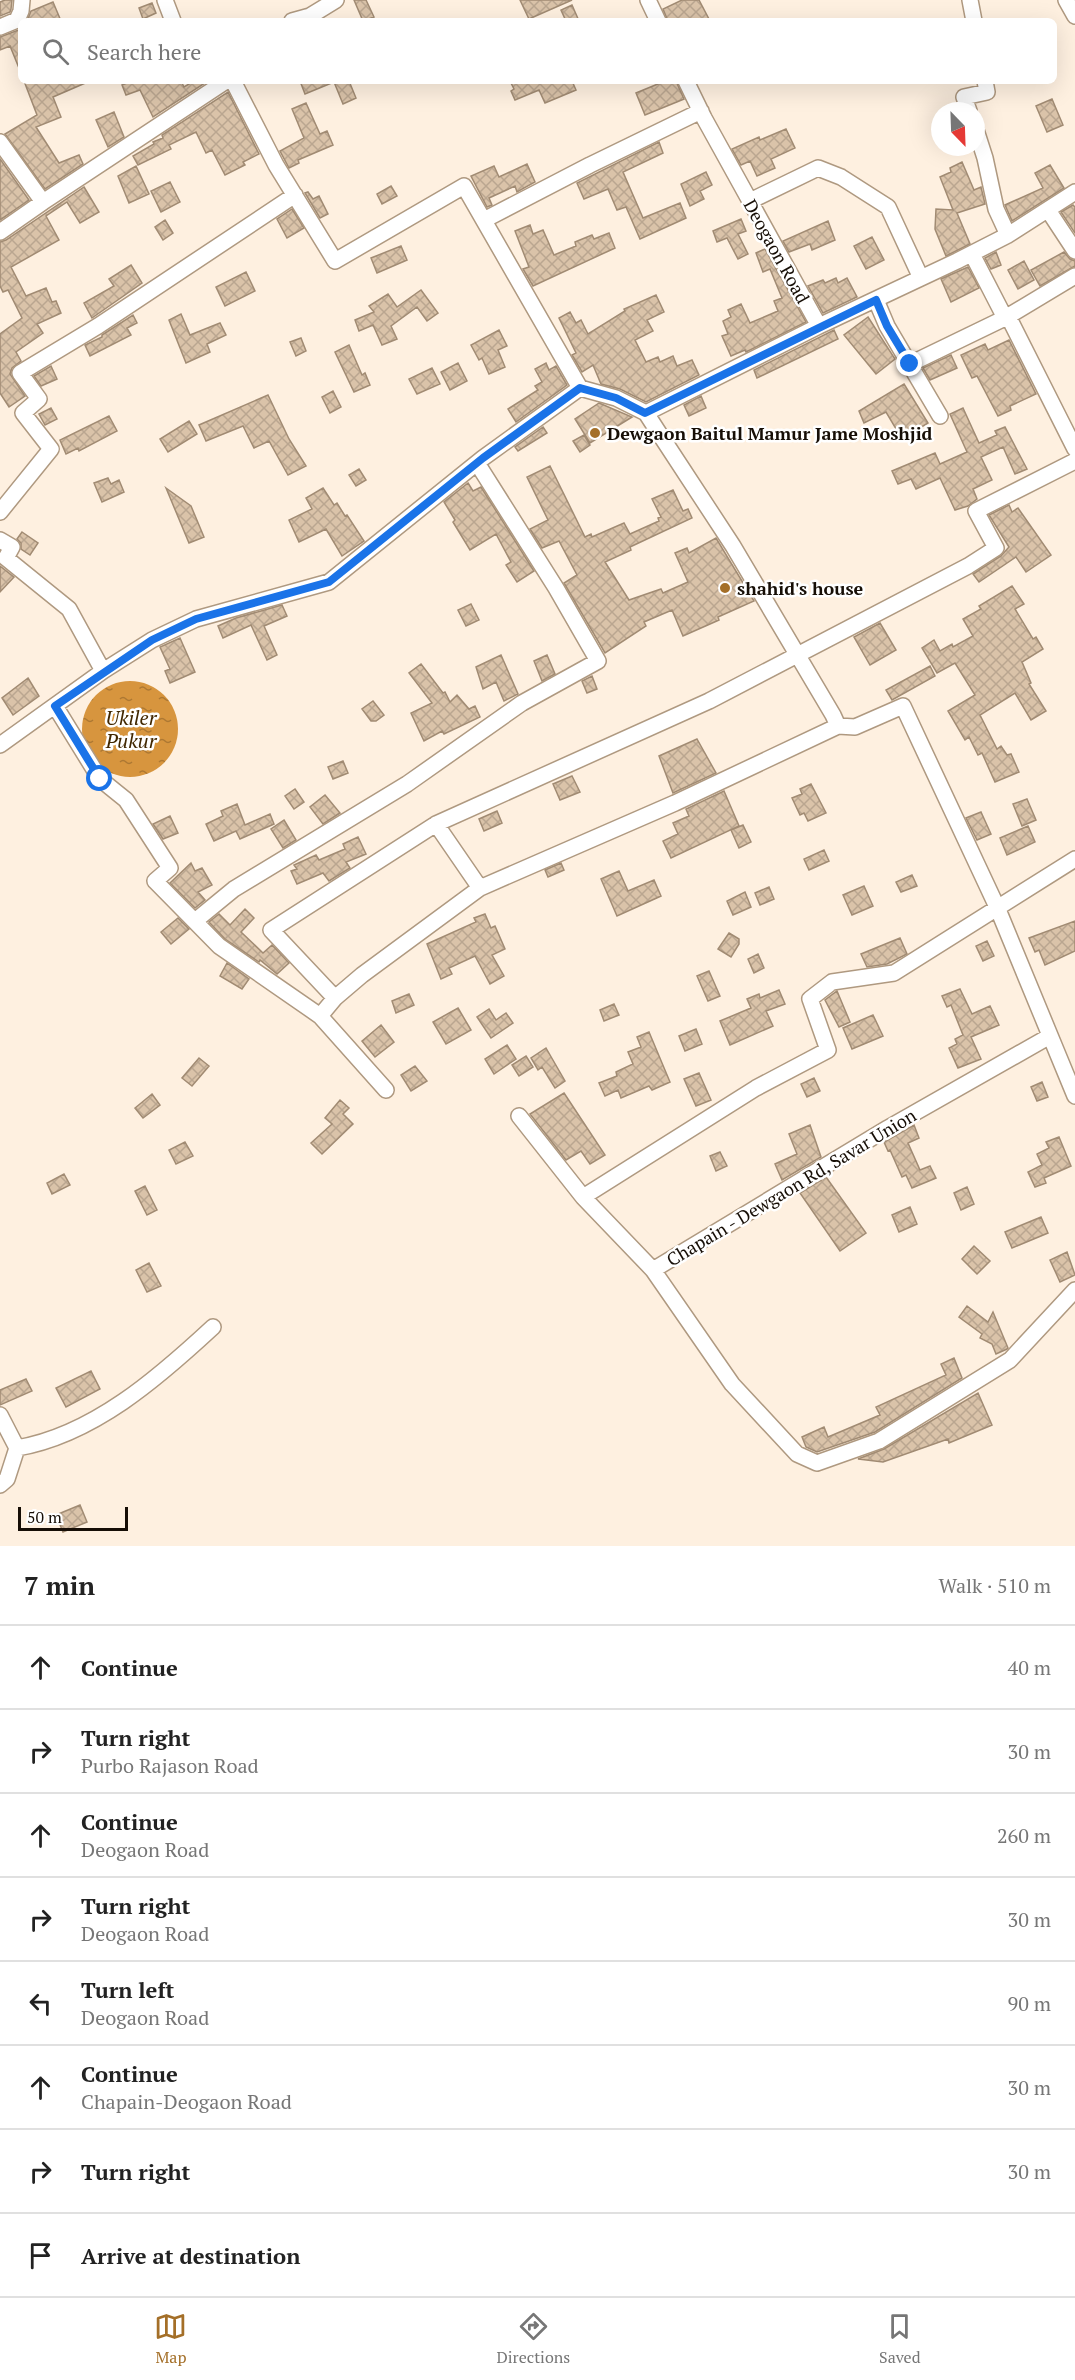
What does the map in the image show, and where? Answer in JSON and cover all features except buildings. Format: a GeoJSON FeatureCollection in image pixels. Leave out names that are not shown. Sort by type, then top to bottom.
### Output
{"type":"FeatureCollection","features":[{"type":"Feature","properties":{"kind":"street"},"geometry":{"type":"LineString","coordinates":[[0,27],[17,20],[22,0]]}},
{"type":"Feature","properties":{"kind":"street"},"geometry":{"type":"LineString","coordinates":[[165,0],[172,18]]}},
{"type":"Feature","properties":{"kind":"street"},"geometry":{"type":"LineString","coordinates":[[303,18],[336,0]]}},
{"type":"Feature","properties":{"kind":"street"},"geometry":{"type":"LineString","coordinates":[[648,0],[657,18]]}},
{"type":"Feature","properties":{"kind":"street"},"geometry":{"type":"LineString","coordinates":[[970,0],[973,18]]}},
{"type":"Feature","properties":{"kind":"street"},"geometry":{"type":"LineString","coordinates":[[1065,0],[1075,16]]}},
{"type":"Feature","properties":{"kind":"street"},"geometry":{"type":"LineString","coordinates":[[0,232],[221,84]]}},
{"type":"Feature","properties":{"kind":"street"},"geometry":{"type":"LineString","coordinates":[[235,84],[276,165],[335,261],[464,186],[580,388],[616,398],[645,413],[734,546],[838,726]]}},
{"type":"Feature","properties":{"kind":"street","name":"Deogaon Road"},"geometry":{"type":"LineString","coordinates":[[688,84],[819,326]]}},
{"type":"Feature","properties":{"kind":"street"},"geometry":{"type":"LineString","coordinates":[[966,102],[964,97],[987,92],[986,84]]}},
{"type":"Feature","properties":{"kind":"street"},"geometry":{"type":"LineString","coordinates":[[484,220],[701,111]]}},
{"type":"Feature","properties":{"kind":"street"},"geometry":{"type":"LineString","coordinates":[[0,142],[43,202]]}},
{"type":"Feature","properties":{"kind":"street"},"geometry":{"type":"LineString","coordinates":[[984,156],[996,209],[1008,235]]}},
{"type":"Feature","properties":{"kind":"street"},"geometry":{"type":"LineString","coordinates":[[750,201],[818,168],[841,177],[888,207],[921,278]]}},
{"type":"Feature","properties":{"kind":"street"},"geometry":{"type":"LineString","coordinates":[[645,413],[819,326],[972,254],[1008,235],[1075,192]]}},
{"type":"Feature","properties":{"kind":"street"},"geometry":{"type":"LineString","coordinates":[[0,512],[51,448],[23,413],[39,399],[20,373],[98,326],[295,195]]}},
{"type":"Feature","properties":{"kind":"street"},"geometry":{"type":"LineString","coordinates":[[1048,210],[1075,251]]}},
{"type":"Feature","properties":{"kind":"street"},"geometry":{"type":"LineString","coordinates":[[972,254],[1075,449]]}},
{"type":"Feature","properties":{"kind":"street"},"geometry":{"type":"LineString","coordinates":[[910,364],[1007,317],[1075,276]]}},
{"type":"Feature","properties":{"kind":"street"},"geometry":{"type":"LineString","coordinates":[[876,300],[887,326],[940,416]]}},
{"type":"Feature","properties":{"kind":"street"},"geometry":{"type":"LineString","coordinates":[[0,745],[103,671],[152,640],[196,619],[329,582],[477,463],[580,388]]}},
{"type":"Feature","properties":{"kind":"street"},"geometry":{"type":"LineString","coordinates":[[336,998],[271,930],[436,824],[709,701],[968,566],[996,548],[976,511],[1075,461]]}},
{"type":"Feature","properties":{"kind":"street"},"geometry":{"type":"LineString","coordinates":[[195,921],[234,889],[407,784],[522,703],[598,661],[556,588],[477,463]]}},
{"type":"Feature","properties":{"kind":"street"},"geometry":{"type":"LineString","coordinates":[[0,540],[12,547],[6,558],[69,609],[103,671]]}},
{"type":"Feature","properties":{"kind":"street"},"geometry":{"type":"LineString","coordinates":[[55,706],[100,779],[126,800],[170,868],[155,880],[219,946],[320,1016],[386,1090]]}},
{"type":"Feature","properties":{"kind":"street"},"geometry":{"type":"LineString","coordinates":[[320,1016],[362,975],[480,888],[675,802],[838,726],[855,727],[903,706],[998,907],[1075,1096]]}},
{"type":"Feature","properties":{"kind":"street"},"geometry":{"type":"LineString","coordinates":[[436,824],[480,888]]}},
{"type":"Feature","properties":{"kind":"street"},"geometry":{"type":"LineString","coordinates":[[583,1197],[756,1088],[828,1050],[810,999],[832,982],[894,973],[1075,859]]}},
{"type":"Feature","properties":{"kind":"street","name":"Chapain - Dewgaon Rd, Savar Union"},"geometry":{"type":"LineString","coordinates":[[1050,1036],[888,1128],[653,1270],[732,1384],[797,1454],[817,1463],[879,1441],[1010,1360],[1075,1290]]}},
{"type":"Feature","properties":{"kind":"street"},"geometry":{"type":"LineString","coordinates":[[519,1116],[583,1197],[653,1270]]}},
{"type":"Feature","properties":{"kind":"street"},"geometry":{"type":"LineString","coordinates":[[17,1448],[36,1445],[74,1430],[130,1397],[213,1327]]}},
{"type":"Feature","properties":{"kind":"street"},"geometry":{"type":"LineString","coordinates":[[0,1415],[17,1448],[7,1479],[0,1485]]}},
{"type":"Feature","properties":{"kind":"water","name":"Ukiler Pukur"},"geometry":{"type":"Polygon","coordinates":[[[130,681],[148,685],[164,695],[174,711],[178,729],[174,747],[164,763],[148,773],[130,777],[112,773],[96,763],[86,747],[82,729],[86,711],[96,695],[112,685],[130,681]]]}},
{"type":"Feature","properties":{"kind":"place","name":"Dewgaon Baitul Mamur Jame Moshjid"},"geometry":{"type":"Point","coordinates":[595,433]}},
{"type":"Feature","properties":{"kind":"place","name":"shahid's house"},"geometry":{"type":"Point","coordinates":[725,588]}},
{"type":"Feature","properties":{"kind":"route"},"geometry":{"type":"LineString","coordinates":[[100,779],[55,706],[103,671],[152,640],[196,619],[329,582],[483,458],[580,388],[616,398],[645,413],[876,300],[887,326],[910,364]]}}]}
